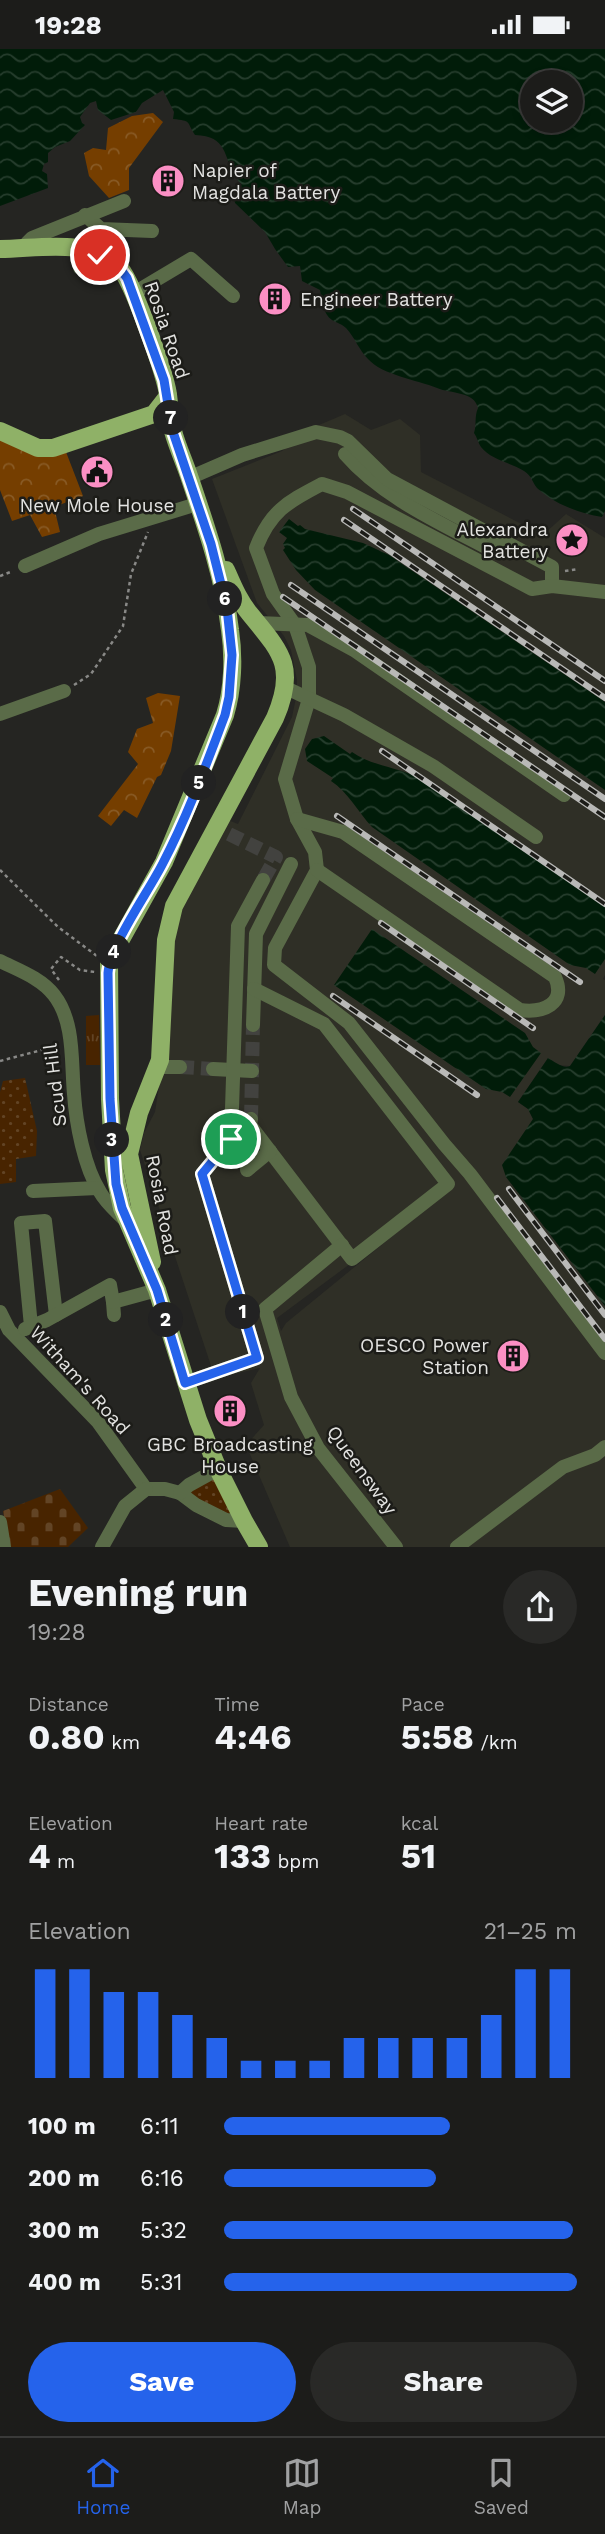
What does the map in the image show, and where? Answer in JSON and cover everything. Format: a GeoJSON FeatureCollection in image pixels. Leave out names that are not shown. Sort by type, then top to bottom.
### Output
{"type":"FeatureCollection","features":[{"type":"Feature","properties":{"kind":"main road"},"geometry":{"type":"LineString","coordinates":[[0,249],[52,246],[74,248],[106,258]]}},
{"type":"Feature","properties":{"kind":"main road","name":"Rosia Road"},"geometry":{"type":"LineString","coordinates":[[106,258],[123,271],[134,293],[168,396],[172,429],[211,544],[230,629],[231,665],[225,715],[176,836],[153,883],[111,955],[108,973],[113,1150],[119,1196],[157,1290],[185,1383],[218,1469],[260,1547]]}},
{"type":"Feature","properties":{"kind":"main road"},"geometry":{"type":"LineString","coordinates":[[0,431],[38,448],[48,449],[154,414],[168,396]]}},
{"type":"Feature","properties":{"kind":"main road"},"geometry":{"type":"LineString","coordinates":[[154,414],[162,417],[172,429]]}},
{"type":"Feature","properties":{"kind":"main road","name":"Rosia Road"},"geometry":{"type":"LineString","coordinates":[[157,1290],[151,1251],[134,1189],[129,1154],[139,1113],[159,1067],[169,921],[174,905],[222,832],[275,718],[284,687],[282,659],[273,640],[239,598],[211,544]]}},
{"type":"Feature","properties":{"kind":"main road"},"geometry":{"type":"LineString","coordinates":[[230,629],[242,623],[258,623]]}},
{"type":"Feature","properties":{"kind":"street"},"geometry":{"type":"LineString","coordinates":[[29,249],[27,243],[32,238],[124,201]]}},
{"type":"Feature","properties":{"kind":"street"},"geometry":{"type":"LineString","coordinates":[[85,215],[101,229],[152,231]]}},
{"type":"Feature","properties":{"kind":"street"},"geometry":{"type":"LineString","coordinates":[[80,268],[101,265],[106,258]]}},
{"type":"Feature","properties":{"kind":"street"},"geometry":{"type":"LineString","coordinates":[[134,293],[191,259],[233,296]]}},
{"type":"Feature","properties":{"kind":"street"},"geometry":{"type":"LineString","coordinates":[[189,478],[242,456],[316,432],[340,437],[348,441],[387,479],[552,567],[552,586]]}},
{"type":"Feature","properties":{"kind":"street"},"geometry":{"type":"LineString","coordinates":[[345,454],[389,493],[495,552]]}},
{"type":"Feature","properties":{"kind":"street"},"geometry":{"type":"LineString","coordinates":[[605,592],[552,586],[532,589],[347,492],[322,484],[286,504],[264,527],[256,548],[273,594],[295,625],[309,667],[309,699],[285,779],[297,819],[315,852],[317,870],[275,948],[274,965],[349,1023],[443,1144],[470,1174],[605,1353]]}},
{"type":"Feature","properties":{"kind":"street"},"geometry":{"type":"LineString","coordinates":[[25,566],[99,534],[197,504]]}},
{"type":"Feature","properties":{"kind":"street"},"geometry":{"type":"LineString","coordinates":[[258,623],[308,625],[354,650],[564,795]]}},
{"type":"Feature","properties":{"kind":"street"},"geometry":{"type":"LineString","coordinates":[[284,687],[344,715],[433,766],[536,837]]}},
{"type":"Feature","properties":{"kind":"street"},"geometry":{"type":"LineString","coordinates":[[0,714],[64,691]]}},
{"type":"Feature","properties":{"kind":"street"},"geometry":{"type":"LineString","coordinates":[[297,819],[342,832],[555,977],[559,985],[555,1002],[546,1009],[535,1012],[520,1010],[317,870]]}},
{"type":"Feature","properties":{"kind":"street"},"geometry":{"type":"LineString","coordinates":[[253,1025],[256,934],[291,864]]}},
{"type":"Feature","properties":{"kind":"street"},"geometry":{"type":"LineString","coordinates":[[185,1383],[257,1358],[202,1174],[231,1139],[237,926],[263,880]]}},
{"type":"Feature","properties":{"kind":"street","name":"Scud Hill"},"geometry":{"type":"LineString","coordinates":[[0,961],[41,982],[64,1013],[71,1044],[74,1097],[80,1131],[97,1188],[128,1223]]}},
{"type":"Feature","properties":{"kind":"street"},"geometry":{"type":"LineString","coordinates":[[251,1119],[250,1125],[352,1259],[448,1184],[324,1024],[254,989]]}},
{"type":"Feature","properties":{"kind":"street"},"geometry":{"type":"LineString","coordinates":[[159,1067],[180,1067]]}},
{"type":"Feature","properties":{"kind":"street"},"geometry":{"type":"LineString","coordinates":[[213,1069],[252,1072]]}},
{"type":"Feature","properties":{"kind":"street"},"geometry":{"type":"LineString","coordinates":[[247,1170],[270,1151]]}},
{"type":"Feature","properties":{"kind":"street"},"geometry":{"type":"LineString","coordinates":[[33,1191],[97,1188]]}},
{"type":"Feature","properties":{"kind":"street"},"geometry":{"type":"LineString","coordinates":[[32,1326],[21,1223],[45,1221],[56,1315]]}},
{"type":"Feature","properties":{"kind":"street","name":"Queensway"},"geometry":{"type":"LineString","coordinates":[[342,1245],[265,1309],[291,1397],[318,1448],[396,1547]]}},
{"type":"Feature","properties":{"kind":"street"},"geometry":{"type":"LineString","coordinates":[[29,1350],[34,1345],[25,1329],[110,1285],[113,1309],[157,1290]]}},
{"type":"Feature","properties":{"kind":"street","name":"Witham's Road"},"geometry":{"type":"LineString","coordinates":[[0,1312],[9,1330],[98,1422],[146,1489]]}},
{"type":"Feature","properties":{"kind":"street"},"geometry":{"type":"LineString","coordinates":[[457,1547],[563,1467],[595,1455],[605,1447]]}},
{"type":"Feature","properties":{"kind":"street"},"geometry":{"type":"LineString","coordinates":[[180,1493],[218,1469]]}},
{"type":"Feature","properties":{"kind":"street"},"geometry":{"type":"LineString","coordinates":[[103,1547],[125,1506],[146,1489],[165,1489],[180,1493],[196,1505],[226,1520],[244,1521]]}},
{"type":"Feature","properties":{"kind":"street"},"geometry":{"type":"LineString","coordinates":[[0,1523],[4,1547]]}},
{"type":"Feature","properties":{"kind":"path"},"geometry":{"type":"LineString","coordinates":[[64,691],[90,674],[123,626],[131,574],[153,519]]}},
{"type":"Feature","properties":{"kind":"path"},"geometry":{"type":"LineString","coordinates":[[565,571],[578,569]]}},
{"type":"Feature","properties":{"kind":"path"},"geometry":{"type":"LineString","coordinates":[[0,870],[58,927],[93,954]]}},
{"type":"Feature","properties":{"kind":"path"},"geometry":{"type":"LineString","coordinates":[[58,1003],[62,985],[51,969],[61,957],[80,970],[108,973]]}},
{"type":"Feature","properties":{"kind":"path"},"geometry":{"type":"LineString","coordinates":[[0,1061],[71,1044]]}},
{"type":"Feature","properties":{"kind":"shaded area"},"geometry":{"type":"Polygon","coordinates":[[[345,414],[371,430],[400,419],[420,435],[421,472],[543,535],[566,514],[605,538],[605,1015],[570,1066],[558,1065],[548,1058],[518,1102],[528,1109],[533,1119],[506,1177],[605,1306],[605,1547],[290,1547],[246,1445],[264,1425],[251,1383],[260,1368],[215,1378],[140,1150],[144,1133],[155,1112],[163,1060],[175,913],[228,820],[238,824],[292,717],[297,693],[291,650],[284,636],[257,603],[212,479],[282,451],[312,428],[345,414]],[[439,1198],[277,1318],[281,1331],[286,1323],[439,1198]]]}},
{"type":"Feature","properties":{"kind":"green space"},"geometry":{"type":"Polygon","coordinates":[[[153,113],[163,122],[129,168],[129,190],[109,198],[89,176],[84,153],[93,148],[106,150],[108,128],[132,116],[153,113]]]}},
{"type":"Feature","properties":{"kind":"green space"},"geometry":{"type":"Polygon","coordinates":[[[0,438],[66,452],[83,496],[54,507],[60,532],[42,537],[30,515],[12,521],[0,490],[0,438]]]}},
{"type":"Feature","properties":{"kind":"green space"},"geometry":{"type":"Polygon","coordinates":[[[158,693],[180,696],[171,751],[137,818],[124,810],[111,826],[98,816],[138,764],[128,752],[137,729],[153,723],[146,698],[158,693]]]}},
{"type":"Feature","properties":{"kind":"green space"},"geometry":{"type":"Polygon","coordinates":[[[99,1015],[100,1065],[86,1065],[86,1016],[99,1015]]]}},
{"type":"Feature","properties":{"kind":"green space"},"geometry":{"type":"Polygon","coordinates":[[[25,1078],[37,1131],[36,1156],[16,1159],[16,1182],[0,1184],[0,1092],[3,1081],[25,1078]]]}},
{"type":"Feature","properties":{"kind":"green space"},"geometry":{"type":"Polygon","coordinates":[[[216,1475],[237,1516],[207,1507],[188,1492],[216,1475]]]}},
{"type":"Feature","properties":{"kind":"green space"},"geometry":{"type":"Polygon","coordinates":[[[60,1489],[88,1528],[68,1547],[9,1547],[3,1511],[60,1489]]]}},
{"type":"Feature","properties":{"kind":"water"},"geometry":{"type":"Polygon","coordinates":[[[0,49],[605,49],[605,511],[602,517],[559,503],[537,488],[524,471],[485,451],[474,433],[478,408],[472,399],[374,365],[346,328],[327,314],[320,290],[302,281],[300,266],[288,267],[265,232],[235,203],[234,197],[242,191],[241,186],[223,148],[213,139],[195,135],[186,121],[173,119],[174,112],[163,90],[142,103],[136,112],[111,120],[98,110],[96,101],[90,103],[80,117],[85,125],[70,141],[48,153],[48,162],[44,164],[42,171],[47,174],[48,188],[0,206],[0,49]]]}},
{"type":"Feature","properties":{"kind":"water"},"geometry":{"type":"Polygon","coordinates":[[[289,519],[305,529],[363,543],[389,555],[605,702],[605,790],[315,590],[296,570],[283,550],[287,538],[279,532],[289,519]]]}},
{"type":"Feature","properties":{"kind":"water"},"geometry":{"type":"Polygon","coordinates":[[[324,736],[350,754],[352,752],[367,760],[415,776],[605,906],[605,959],[595,974],[586,968],[570,965],[372,827],[348,796],[331,781],[333,778],[307,761],[305,749],[312,739],[324,736]]]}},
{"type":"Feature","properties":{"kind":"water"},"geometry":{"type":"Polygon","coordinates":[[[372,929],[525,1033],[533,1047],[541,1053],[510,1097],[502,1092],[486,1089],[334,985],[372,929]]]}},
{"type":"Feature","properties":{"kind":"water"},"geometry":{"type":"Polygon","coordinates":[[[605,1015],[605,1306],[506,1177],[502,1165],[533,1119],[528,1109],[518,1102],[548,1058],[562,1066],[570,1066],[605,1015]]]}},
{"type":"Feature","properties":{"kind":"tunnel"},"geometry":{"type":"LineString","coordinates":[[229,834],[276,857],[263,880]]}},
{"type":"Feature","properties":{"kind":"tunnel"},"geometry":{"type":"LineString","coordinates":[[251,1119],[253,1025]]}},
{"type":"Feature","properties":{"kind":"tunnel"},"geometry":{"type":"LineString","coordinates":[[180,1067],[213,1069]]}},
{"type":"Feature","properties":{"kind":"railway"},"geometry":{"type":"LineString","coordinates":[[353,509],[605,681]]}},
{"type":"Feature","properties":{"kind":"railway"},"geometry":{"type":"LineString","coordinates":[[344,520],[605,698]]}},
{"type":"Feature","properties":{"kind":"railway"},"geometry":{"type":"LineString","coordinates":[[291,585],[605,799]]}},
{"type":"Feature","properties":{"kind":"railway"},"geometry":{"type":"LineString","coordinates":[[283,597],[605,817]]}},
{"type":"Feature","properties":{"kind":"railway"},"geometry":{"type":"LineString","coordinates":[[382,751],[605,904]]}},
{"type":"Feature","properties":{"kind":"railway"},"geometry":{"type":"LineString","coordinates":[[337,816],[580,982]]}},
{"type":"Feature","properties":{"kind":"railway"},"geometry":{"type":"LineString","coordinates":[[381,923],[533,1028]]}},
{"type":"Feature","properties":{"kind":"railway"},"geometry":{"type":"LineString","coordinates":[[333,996],[477,1095]]}},
{"type":"Feature","properties":{"kind":"railway"},"geometry":{"type":"LineString","coordinates":[[509,1189],[605,1315]]}},
{"type":"Feature","properties":{"kind":"railway"},"geometry":{"type":"LineString","coordinates":[[497,1198],[605,1339]]}},
{"type":"Feature","properties":{"kind":"place","name":"Napier of Magdala Battery"},"geometry":{"type":"Point","coordinates":[168,181]}},
{"type":"Feature","properties":{"kind":"place","name":"Engineer Battery"},"geometry":{"type":"Point","coordinates":[275,299]}},
{"type":"Feature","properties":{"kind":"place","name":"New Mole House"},"geometry":{"type":"Point","coordinates":[97,472]}},
{"type":"Feature","properties":{"kind":"place","name":"Alexandra Battery"},"geometry":{"type":"Point","coordinates":[572,540]}},
{"type":"Feature","properties":{"kind":"place","name":"OESCO Power Station"},"geometry":{"type":"Point","coordinates":[513,1356]}},
{"type":"Feature","properties":{"kind":"place","name":"GBC Broadcasting House"},"geometry":{"type":"Point","coordinates":[230,1411]}},
{"type":"Feature","properties":{"kind":"route"},"geometry":{"type":"LineString","coordinates":[[100,255],[118,266],[127,278],[164,380],[172,429],[211,544],[232,641],[229,697],[225,715],[176,836],[153,883],[111,955],[108,973],[110,1099],[116,1184],[122,1208],[157,1290],[185,1383],[257,1358],[202,1174],[231,1139]]}}]}
